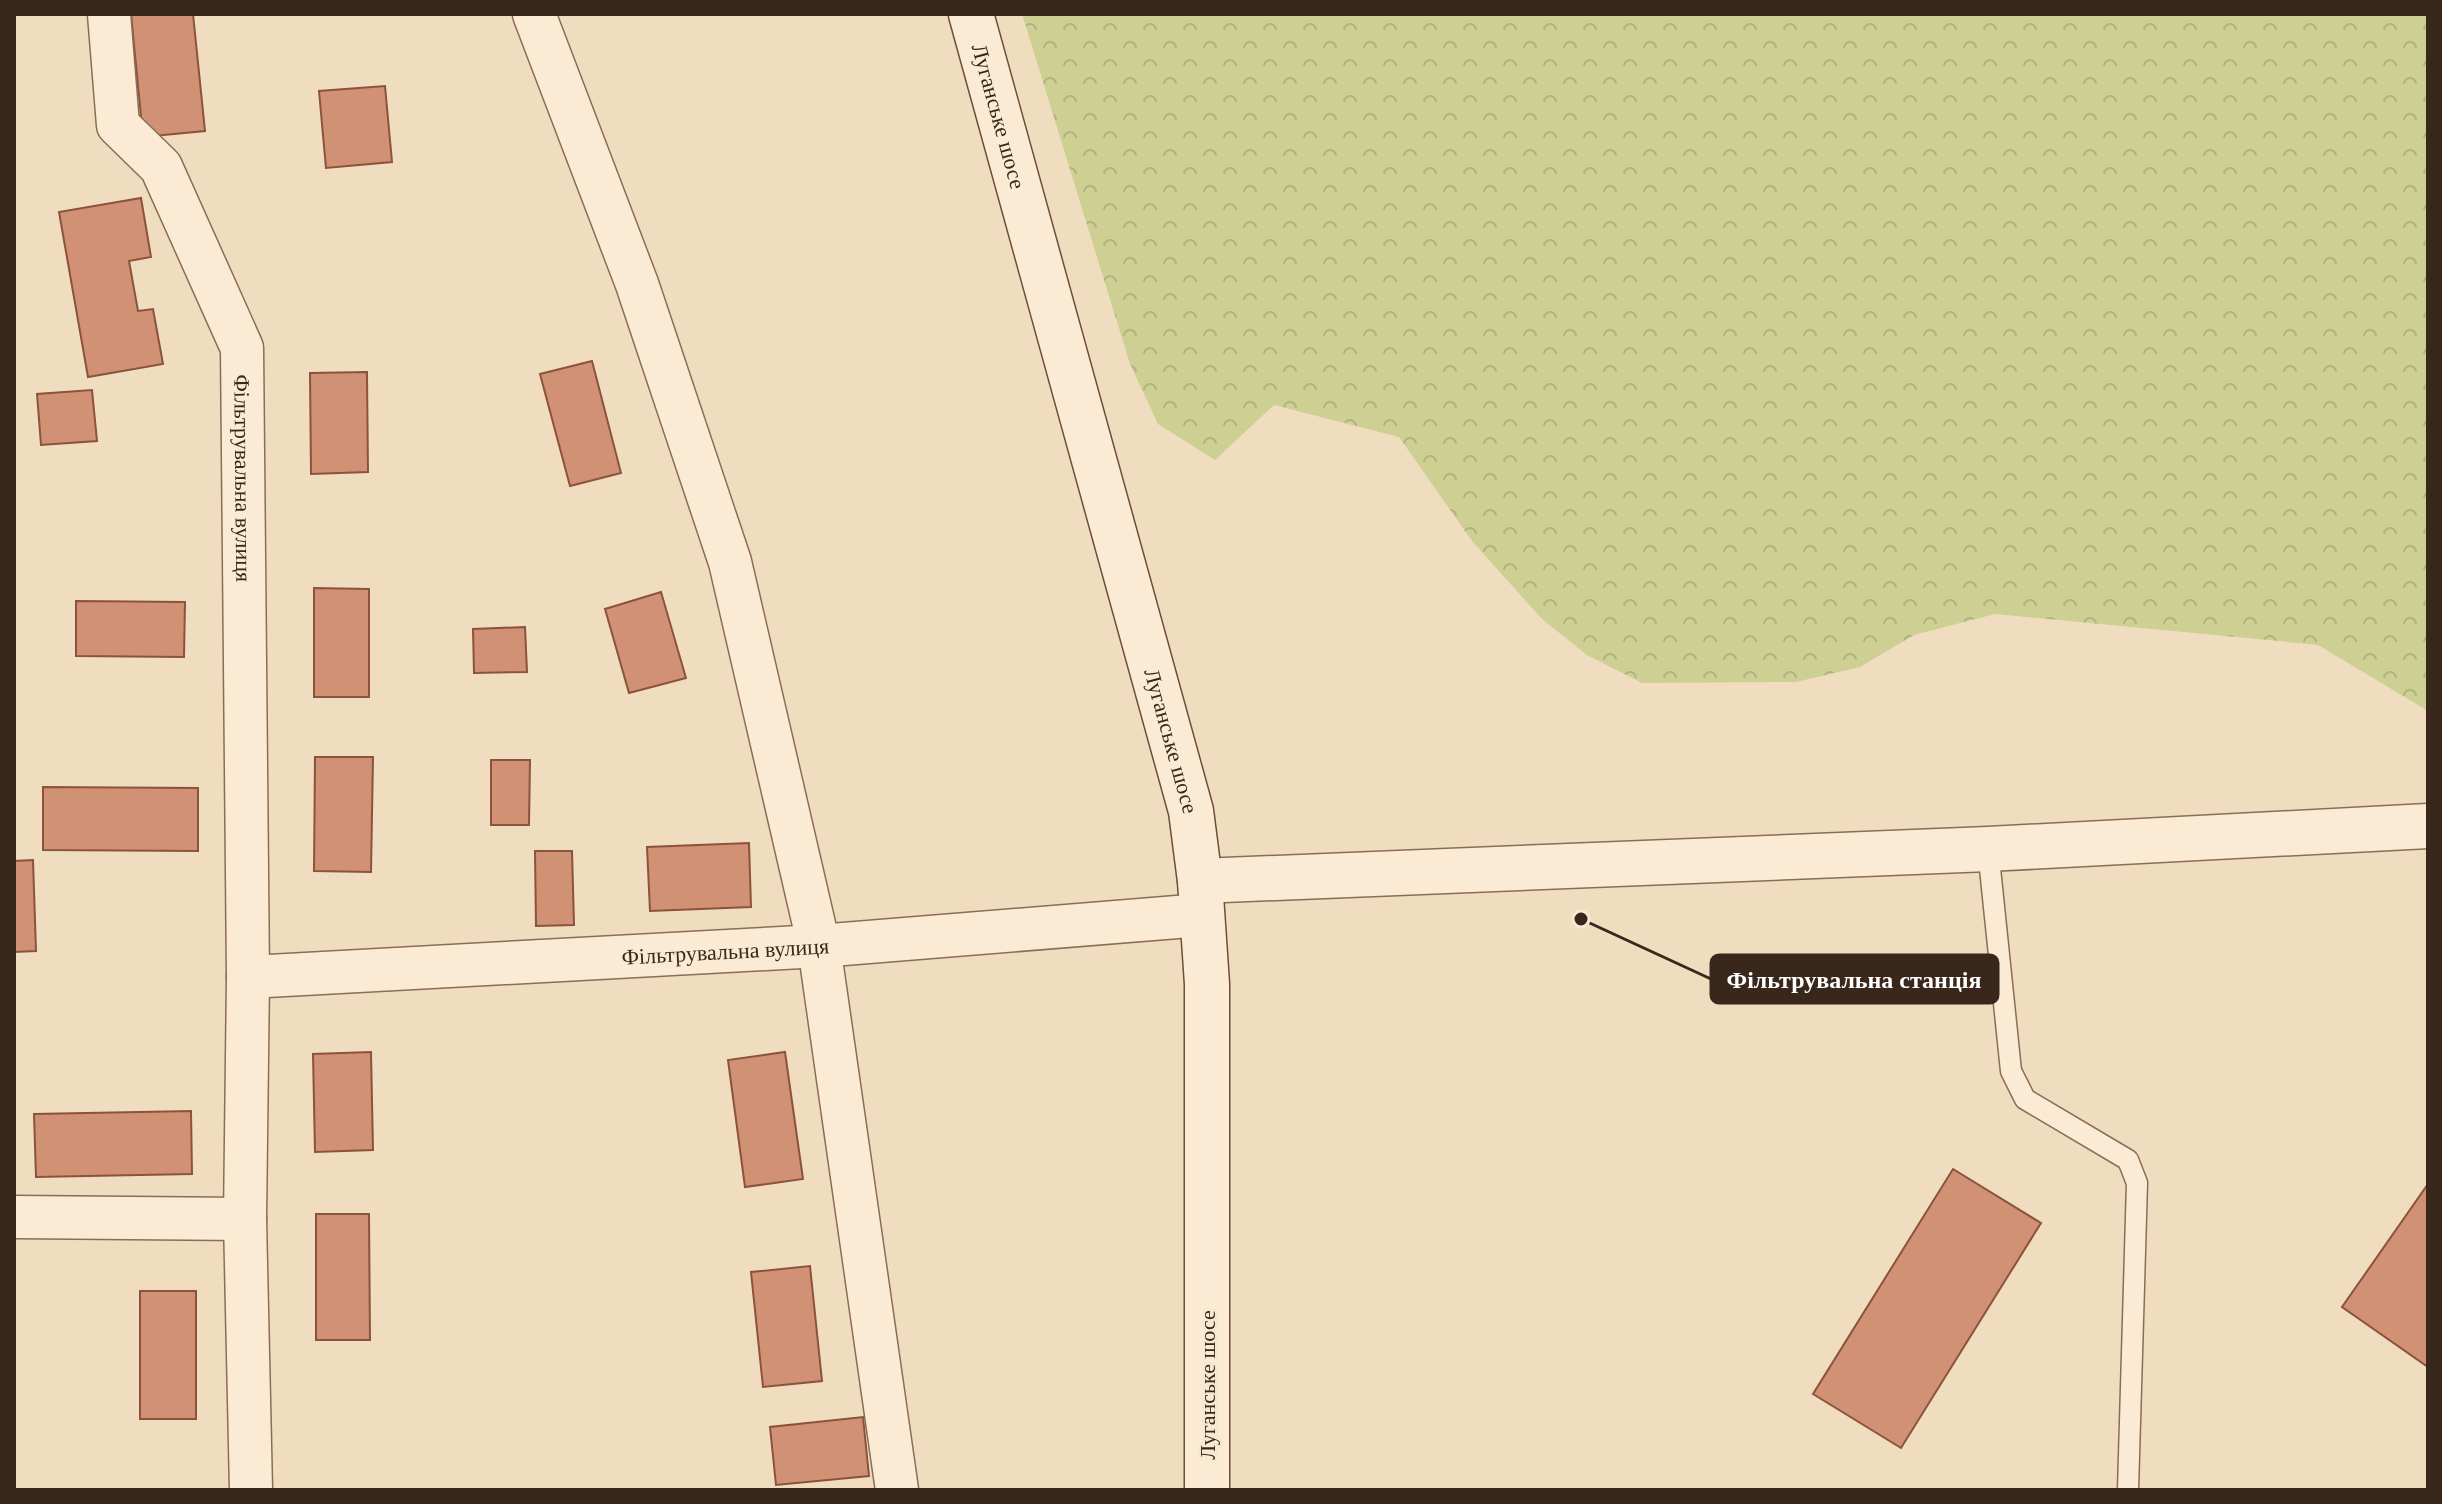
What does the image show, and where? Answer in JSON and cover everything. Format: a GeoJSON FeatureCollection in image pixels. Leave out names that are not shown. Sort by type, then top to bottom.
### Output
{"type":"FeatureCollection","features":[{"type":"Feature","properties":{"kind":"main road","name":"Луганське шосе"},"geometry":{"type":"LineString","coordinates":[[971,14],[1191,811],[1207,984],[1207,1490]]}},
{"type":"Feature","properties":{"kind":"main road"},"geometry":{"type":"LineString","coordinates":[[1201,898],[1988,849],[2428,826]]}},
{"type":"Feature","properties":{"kind":"street","name":"Фільтрувальна вулиця"},"geometry":{"type":"LineString","coordinates":[[109,14],[118,125],[161,167],[242,348],[248,977],[245,1219],[251,1490]]}},
{"type":"Feature","properties":{"kind":"street"},"geometry":{"type":"LineString","coordinates":[[534,14],[637,284],[730,562],[819,946],[897,1490]]}},
{"type":"Feature","properties":{"kind":"street","name":"Фільтрувальна вулиця"},"geometry":{"type":"LineString","coordinates":[[248,977],[819,946],[1201,898]]}},
{"type":"Feature","properties":{"kind":"street"},"geometry":{"type":"LineString","coordinates":[[14,1217],[245,1219]]}},
{"type":"Feature","properties":{"kind":"lane"},"geometry":{"type":"LineString","coordinates":[[1988,849],[2011,1071],[2025,1099],[2128,1160],[2137,1183],[2128,1490]]}},
{"type":"Feature","properties":{"kind":"green space"},"geometry":{"type":"Polygon","coordinates":[[[1022,14],[2428,14],[2428,711],[2318,645],[1995,614],[1914,635],[1860,667],[1796,682],[1642,683],[1587,655],[1542,619],[1472,541],[1399,437],[1274,405],[1215,460],[1158,424],[1130,364],[1022,14]]]}},
{"type":"Feature","properties":{"kind":"building"},"geometry":{"type":"Polygon","coordinates":[[[131,14],[193,14],[205,131],[143,137],[131,14]]]}},
{"type":"Feature","properties":{"kind":"building"},"geometry":{"type":"Polygon","coordinates":[[[385,86],[392,162],[326,168],[319,91],[385,86]]]}},
{"type":"Feature","properties":{"kind":"building"},"geometry":{"type":"Polygon","coordinates":[[[141,198],[151,257],[129,261],[138,311],[153,309],[163,364],[88,377],[59,212],[141,198]]]}},
{"type":"Feature","properties":{"kind":"building"},"geometry":{"type":"Polygon","coordinates":[[[592,361],[621,473],[570,486],[540,374],[592,361]]]}},
{"type":"Feature","properties":{"kind":"building"},"geometry":{"type":"Polygon","coordinates":[[[367,372],[368,472],[311,474],[310,373],[367,372]]]}},
{"type":"Feature","properties":{"kind":"building"},"geometry":{"type":"Polygon","coordinates":[[[92,390],[97,441],[41,445],[37,394],[92,390]]]}},
{"type":"Feature","properties":{"kind":"building"},"geometry":{"type":"Polygon","coordinates":[[[314,588],[369,589],[369,697],[314,697],[314,588]]]}},
{"type":"Feature","properties":{"kind":"building"},"geometry":{"type":"Polygon","coordinates":[[[661,592],[686,678],[629,693],[605,609],[661,592]]]}},
{"type":"Feature","properties":{"kind":"building"},"geometry":{"type":"Polygon","coordinates":[[[76,601],[185,602],[184,657],[76,656],[76,601]]]}},
{"type":"Feature","properties":{"kind":"building"},"geometry":{"type":"Polygon","coordinates":[[[525,627],[527,672],[474,673],[473,629],[525,627]]]}},
{"type":"Feature","properties":{"kind":"building"},"geometry":{"type":"Polygon","coordinates":[[[315,757],[373,757],[371,872],[314,871],[315,757]]]}},
{"type":"Feature","properties":{"kind":"building"},"geometry":{"type":"Polygon","coordinates":[[[491,760],[530,760],[529,825],[491,825],[491,760]]]}},
{"type":"Feature","properties":{"kind":"building"},"geometry":{"type":"Polygon","coordinates":[[[43,787],[198,788],[198,851],[43,850],[43,787]]]}},
{"type":"Feature","properties":{"kind":"building"},"geometry":{"type":"Polygon","coordinates":[[[749,843],[751,907],[650,911],[647,847],[749,843]]]}},
{"type":"Feature","properties":{"kind":"building"},"geometry":{"type":"Polygon","coordinates":[[[535,851],[572,851],[574,925],[536,926],[535,851]]]}},
{"type":"Feature","properties":{"kind":"building"},"geometry":{"type":"Polygon","coordinates":[[[33,860],[36,951],[14,952],[14,861],[33,860]]]}},
{"type":"Feature","properties":{"kind":"building"},"geometry":{"type":"Polygon","coordinates":[[[371,1052],[373,1150],[315,1152],[313,1054],[371,1052]]]}},
{"type":"Feature","properties":{"kind":"building"},"geometry":{"type":"Polygon","coordinates":[[[785,1052],[803,1179],[745,1187],[728,1060],[785,1052]]]}},
{"type":"Feature","properties":{"kind":"building"},"geometry":{"type":"Polygon","coordinates":[[[191,1111],[192,1174],[36,1177],[34,1114],[191,1111]]]}},
{"type":"Feature","properties":{"kind":"building"},"geometry":{"type":"Polygon","coordinates":[[[1953,1169],[2041,1223],[1901,1448],[1813,1394],[1953,1169]]]}},
{"type":"Feature","properties":{"kind":"building"},"geometry":{"type":"Polygon","coordinates":[[[2428,1184],[2428,1367],[2342,1307],[2428,1184]]]}},
{"type":"Feature","properties":{"kind":"building"},"geometry":{"type":"Polygon","coordinates":[[[316,1214],[369,1214],[370,1340],[316,1340],[316,1214]]]}},
{"type":"Feature","properties":{"kind":"building"},"geometry":{"type":"Polygon","coordinates":[[[810,1266],[822,1381],[763,1387],[751,1272],[810,1266]]]}},
{"type":"Feature","properties":{"kind":"building"},"geometry":{"type":"Polygon","coordinates":[[[140,1291],[196,1291],[196,1419],[140,1419],[140,1291]]]}},
{"type":"Feature","properties":{"kind":"building"},"geometry":{"type":"Polygon","coordinates":[[[863,1417],[869,1476],[776,1485],[770,1427],[863,1417]]]}},
{"type":"Feature","properties":{"kind":"place","name":"Фільтрувальна станція"},"geometry":{"type":"Point","coordinates":[1581,919]}}]}
